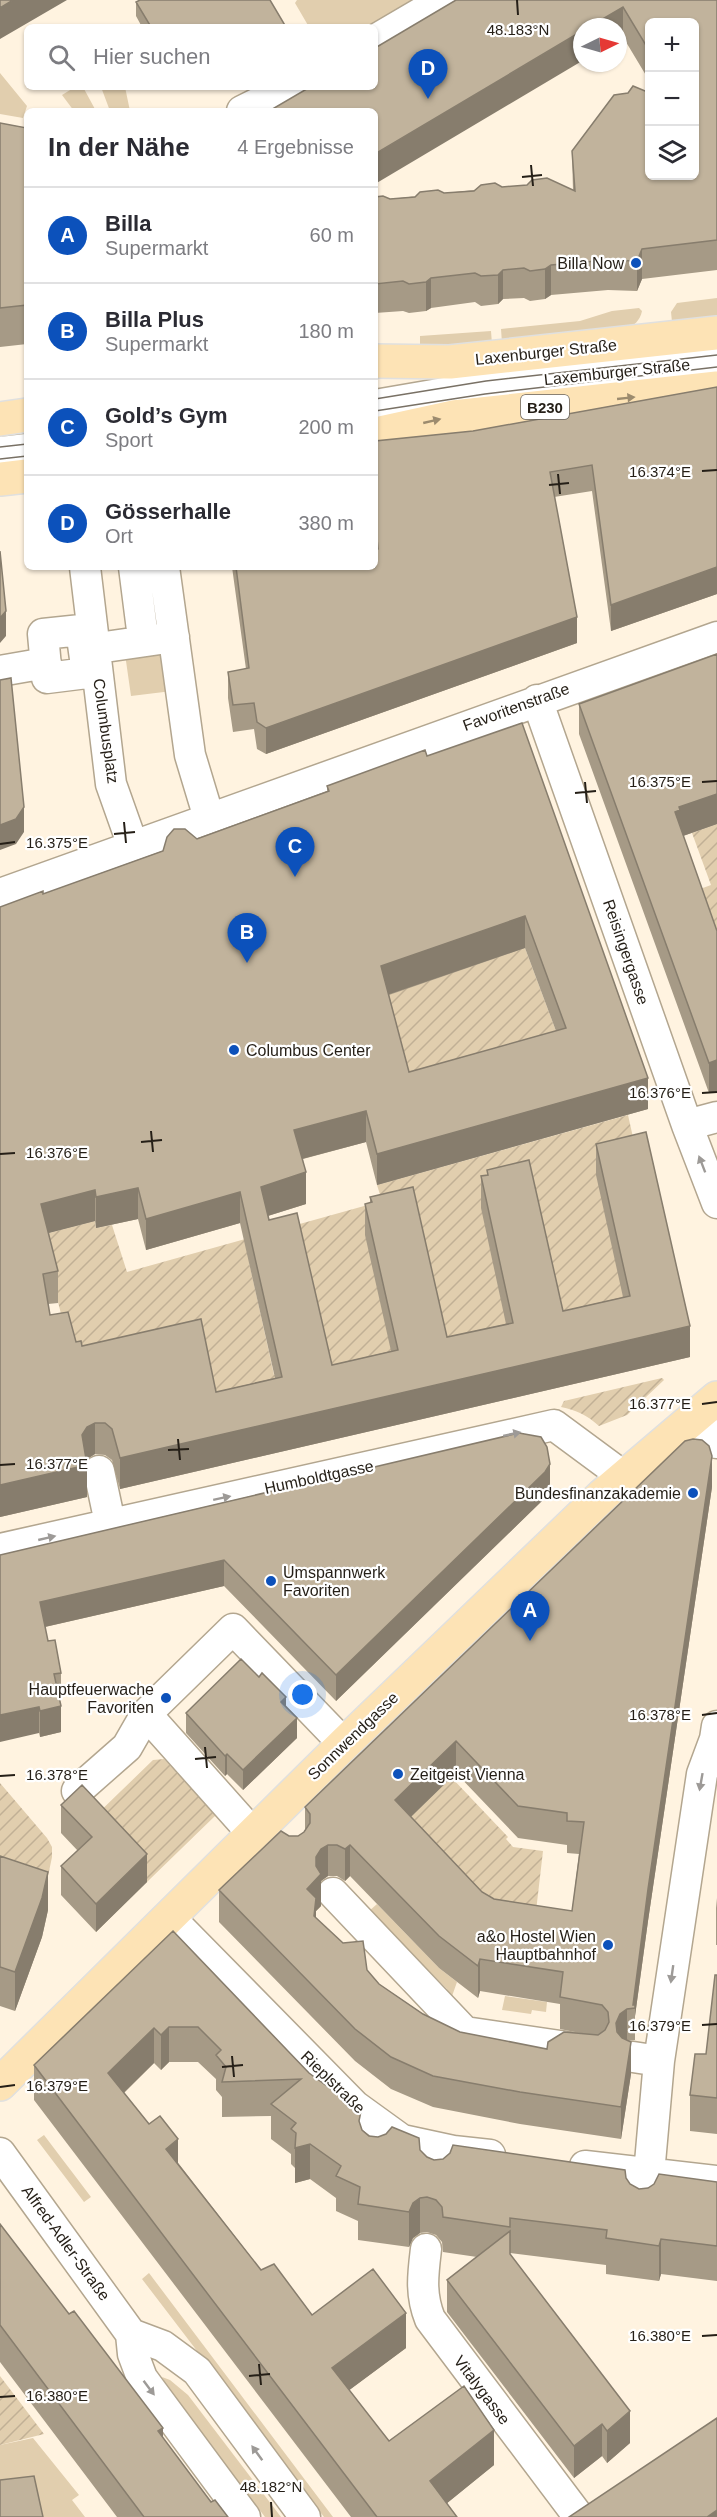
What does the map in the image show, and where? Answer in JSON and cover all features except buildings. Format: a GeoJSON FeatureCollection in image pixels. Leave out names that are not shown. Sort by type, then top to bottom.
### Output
{"type":"FeatureCollection","features":[{"type":"Feature","properties":{"kind":"main road","name":"Laxenburger Straße"},"geometry":{"type":"LineString","coordinates":[[378,361],[459,362],[717,333]]}},
{"type":"Feature","properties":{"kind":"main road","name":"B230"},"geometry":{"type":"LineString","coordinates":[[378,433],[453,417],[717,388]]}},
{"type":"Feature","properties":{"kind":"main road"},"geometry":{"type":"LineString","coordinates":[[0,419],[24,415]]}},
{"type":"Feature","properties":{"kind":"main road"},"geometry":{"type":"LineString","coordinates":[[0,479],[24,476]]}},
{"type":"Feature","properties":{"kind":"main road","name":"Sonnwendgasse"},"geometry":{"type":"LineString","coordinates":[[0,2084],[170,1918],[267,1832],[344,1744],[623,1476],[705,1408]]}},
{"type":"Feature","properties":{"kind":"street"},"geometry":{"type":"LineString","coordinates":[[378,38],[443,0]]}},
{"type":"Feature","properties":{"kind":"street"},"geometry":{"type":"LineString","coordinates":[[248,108],[284,90]]}},
{"type":"Feature","properties":{"kind":"street","name":"Laxemburger Straße"},"geometry":{"type":"LineString","coordinates":[[378,404],[468,389],[717,360]]}},
{"type":"Feature","properties":{"kind":"street"},"geometry":{"type":"LineString","coordinates":[[0,452],[24,449]]}},
{"type":"Feature","properties":{"kind":"street","name":"Columbusplatz"},"geometry":{"type":"LineString","coordinates":[[85,570],[90,650],[111,784],[133,846]]}},
{"type":"Feature","properties":{"kind":"street"},"geometry":{"type":"LineString","coordinates":[[134,570],[142,630]]}},
{"type":"Feature","properties":{"kind":"street"},"geometry":{"type":"LineString","coordinates":[[0,894],[209,818],[190,755],[164,570]]}},
{"type":"Feature","properties":{"kind":"street","name":"Columbusplatz"},"geometry":{"type":"LineString","coordinates":[[4,670],[46,663],[43,634],[81,630],[90,650]]}},
{"type":"Feature","properties":{"kind":"street"},"geometry":{"type":"LineString","coordinates":[[90,650],[174,637]]}},
{"type":"Feature","properties":{"kind":"street","name":"Favoritenstraße"},"geometry":{"type":"LineString","coordinates":[[209,818],[717,637]]}},
{"type":"Feature","properties":{"kind":"street","name":"Reisingergasse"},"geometry":{"type":"LineString","coordinates":[[537,700],[687,1125],[717,1203]]}},
{"type":"Feature","properties":{"kind":"street"},"geometry":{"type":"LineString","coordinates":[[687,1125],[717,1116]]}},
{"type":"Feature","properties":{"kind":"street"},"geometry":{"type":"LineString","coordinates":[[705,1408],[717,1443]]}},
{"type":"Feature","properties":{"kind":"street","name":"Humboldtgasse"},"geometry":{"type":"LineString","coordinates":[[0,1549],[554,1425],[623,1476]]}},
{"type":"Feature","properties":{"kind":"street"},"geometry":{"type":"LineString","coordinates":[[99,1470],[110,1523]]}},
{"type":"Feature","properties":{"kind":"street"},"geometry":{"type":"LineString","coordinates":[[77,1791],[127,1746],[146,1714],[233,1629],[344,1744]]}},
{"type":"Feature","properties":{"kind":"street"},"geometry":{"type":"LineString","coordinates":[[146,1714],[267,1832]]}},
{"type":"Feature","properties":{"kind":"street"},"geometry":{"type":"LineString","coordinates":[[642,2207],[649,2174],[646,2059],[702,1774],[717,1726]]}},
{"type":"Feature","properties":{"kind":"street"},"geometry":{"type":"LineString","coordinates":[[333,1893],[465,2032],[591,2051]]}},
{"type":"Feature","properties":{"kind":"street","name":"Rieplstraße"},"geometry":{"type":"LineString","coordinates":[[170,1918],[355,2106],[382,2142],[402,2140],[438,2148],[522,2159]]}},
{"type":"Feature","properties":{"kind":"street"},"geometry":{"type":"LineString","coordinates":[[436,2178],[438,2148]]}},
{"type":"Feature","properties":{"kind":"street","name":"Alfred-Adler-Straße"},"geometry":{"type":"LineString","coordinates":[[0,2153],[131,2334],[133,2354],[141,2378],[245,2517]]}},
{"type":"Feature","properties":{"kind":"street"},"geometry":{"type":"LineString","coordinates":[[557,2163],[717,2181]]}},
{"type":"Feature","properties":{"kind":"street","name":"Vitalygasse"},"geometry":{"type":"LineString","coordinates":[[426,2249],[422,2285],[423,2303],[429,2319],[579,2517]]}},
{"type":"Feature","properties":{"kind":"street"},"geometry":{"type":"LineString","coordinates":[[131,2334],[163,2346],[197,2372],[305,2517]]}},
{"type":"Feature","properties":{"kind":"shaded area"},"geometry":{"type":"Polygon","coordinates":[[[297,0],[421,0],[378,25],[307,24],[295,3],[297,0]]]}},
{"type":"Feature","properties":{"kind":"shaded area"},"geometry":{"type":"Polygon","coordinates":[[[0,73],[27,106],[24,108],[23,118],[0,114],[0,73]]]}},
{"type":"Feature","properties":{"kind":"shaded area"},"geometry":{"type":"Polygon","coordinates":[[[70,90],[85,90],[94,108],[72,108],[62,95],[70,90]]]}},
{"type":"Feature","properties":{"kind":"shaded area"},"geometry":{"type":"Polygon","coordinates":[[[102,90],[126,90],[129,108],[109,108],[102,90]]]}},
{"type":"Feature","properties":{"kind":"shaded area"},"geometry":{"type":"Polygon","coordinates":[[[717,298],[717,319],[672,322],[671,312],[677,303],[717,298]]]}},
{"type":"Feature","properties":{"kind":"shaded area"},"geometry":{"type":"Polygon","coordinates":[[[639,308],[642,311],[640,317],[626,330],[502,343],[501,329],[580,321],[612,311],[639,308]]]}},
{"type":"Feature","properties":{"kind":"shaded area"},"geometry":{"type":"Polygon","coordinates":[[[491,331],[492,344],[420,349],[420,336],[491,331]]]}},
{"type":"Feature","properties":{"kind":"shaded area"},"geometry":{"type":"Polygon","coordinates":[[[166,648],[172,691],[131,696],[125,654],[166,648]]]}},
{"type":"Feature","properties":{"kind":"shaded area"},"geometry":{"type":"Polygon","coordinates":[[[717,824],[717,961],[692,892],[711,885],[692,833],[717,824]]]}},
{"type":"Feature","properties":{"kind":"shaded area"},"geometry":{"type":"Polygon","coordinates":[[[525,948],[569,1066],[409,1103],[381,997],[525,948]]]}},
{"type":"Feature","properties":{"kind":"shaded area"},"geometry":{"type":"Polygon","coordinates":[[[628,1115],[671,1307],[514,1320],[447,1369],[366,1235],[391,1347],[399,1351],[332,1396],[249,1262],[274,1375],[283,1373],[212,1424],[76,1373],[41,1235],[95,1221],[96,1228],[112,1225],[127,1272],[382,1201],[377,1185],[628,1115]]]}},
{"type":"Feature","properties":{"kind":"shaded area"},"geometry":{"type":"Polygon","coordinates":[[[662,1378],[664,1380],[627,1415],[599,1426],[581,1414],[561,1407],[564,1401],[662,1378]]]}},
{"type":"Feature","properties":{"kind":"shaded area"},"geometry":{"type":"Polygon","coordinates":[[[164,1759],[216,1815],[147,1882],[89,1822],[153,1760],[164,1759]]]}},
{"type":"Feature","properties":{"kind":"shaded area"},"geometry":{"type":"Polygon","coordinates":[[[451,1777],[508,1837],[506,1839],[513,1847],[543,1851],[533,1937],[395,1832],[451,1777]]]}},
{"type":"Feature","properties":{"kind":"shaded area"},"geometry":{"type":"Polygon","coordinates":[[[0,1783],[52,1847],[47,1881],[0,1871],[0,1783]]]}},
{"type":"Feature","properties":{"kind":"shaded area"},"geometry":{"type":"Polygon","coordinates":[[[377,1904],[439,1968],[457,1982],[451,1999],[447,1989],[376,1917],[368,1912],[377,1904]]]}},
{"type":"Feature","properties":{"kind":"shaded area"},"geometry":{"type":"Polygon","coordinates":[[[505,1996],[547,2002],[546,2012],[532,2010],[531,2014],[502,2010],[505,1996]]]}},
{"type":"Feature","properties":{"kind":"shaded area"},"geometry":{"type":"Polygon","coordinates":[[[44,2135],[91,2197],[84,2202],[37,2140],[44,2135]]]}},
{"type":"Feature","properties":{"kind":"shaded area"},"geometry":{"type":"Polygon","coordinates":[[[149,2273],[333,2517],[324,2517],[142,2279],[149,2273]]]}},
{"type":"Feature","properties":{"kind":"shaded area"},"geometry":{"type":"Polygon","coordinates":[[[0,2376],[44,2434],[0,2445],[0,2376]]]}},
{"type":"Feature","properties":{"kind":"shaded area"},"geometry":{"type":"Polygon","coordinates":[[[162,2377],[170,2380],[188,2395],[281,2517],[265,2517],[170,2392],[162,2377]]]}},
{"type":"Feature","properties":{"kind":"shaded area"},"geometry":{"type":"Polygon","coordinates":[[[33,2438],[79,2495],[72,2500],[85,2517],[0,2517],[0,2445],[33,2438]]]}},
{"type":"Feature","properties":{"kind":"tram line"},"geometry":{"type":"LineString","coordinates":[[378,399],[486,381],[717,355]]}},
{"type":"Feature","properties":{"kind":"tram line"},"geometry":{"type":"LineString","coordinates":[[378,411],[485,394],[717,367]]}},
{"type":"Feature","properties":{"kind":"tram line"},"geometry":{"type":"LineString","coordinates":[[0,447],[24,444]]}},
{"type":"Feature","properties":{"kind":"tram line"},"geometry":{"type":"LineString","coordinates":[[0,459],[24,456]]}},
{"type":"Feature","properties":{"kind":"place","name":"Gösserhalle"},"geometry":{"type":"Point","coordinates":[428,99]}},
{"type":"Feature","properties":{"kind":"place","name":"Billa Now"},"geometry":{"type":"Point","coordinates":[636,263]}},
{"type":"Feature","properties":{"kind":"place","name":"Gold’s Gym"},"geometry":{"type":"Point","coordinates":[295,877]}},
{"type":"Feature","properties":{"kind":"place","name":"Billa Plus"},"geometry":{"type":"Point","coordinates":[247,963]}},
{"type":"Feature","properties":{"kind":"place","name":"Columbus Center"},"geometry":{"type":"Point","coordinates":[234,1050]}},
{"type":"Feature","properties":{"kind":"place","name":"Bundesfinanzakademie"},"geometry":{"type":"Point","coordinates":[693,1493]}},
{"type":"Feature","properties":{"kind":"place","name":"Umspannwerk Favoriten"},"geometry":{"type":"Point","coordinates":[271,1581]}},
{"type":"Feature","properties":{"kind":"place","name":"Billa"},"geometry":{"type":"Point","coordinates":[530,1641]}},
{"type":"Feature","properties":{"kind":"place","name":"Hauptfeuerwache Favoriten"},"geometry":{"type":"Point","coordinates":[166,1698]}},
{"type":"Feature","properties":{"kind":"place","name":"Zeitgeist Vienna"},"geometry":{"type":"Point","coordinates":[398,1774]}},
{"type":"Feature","properties":{"kind":"place","name":"a&o Hostel Wien Hauptbahnhof"},"geometry":{"type":"Point","coordinates":[608,1945]}}]}
